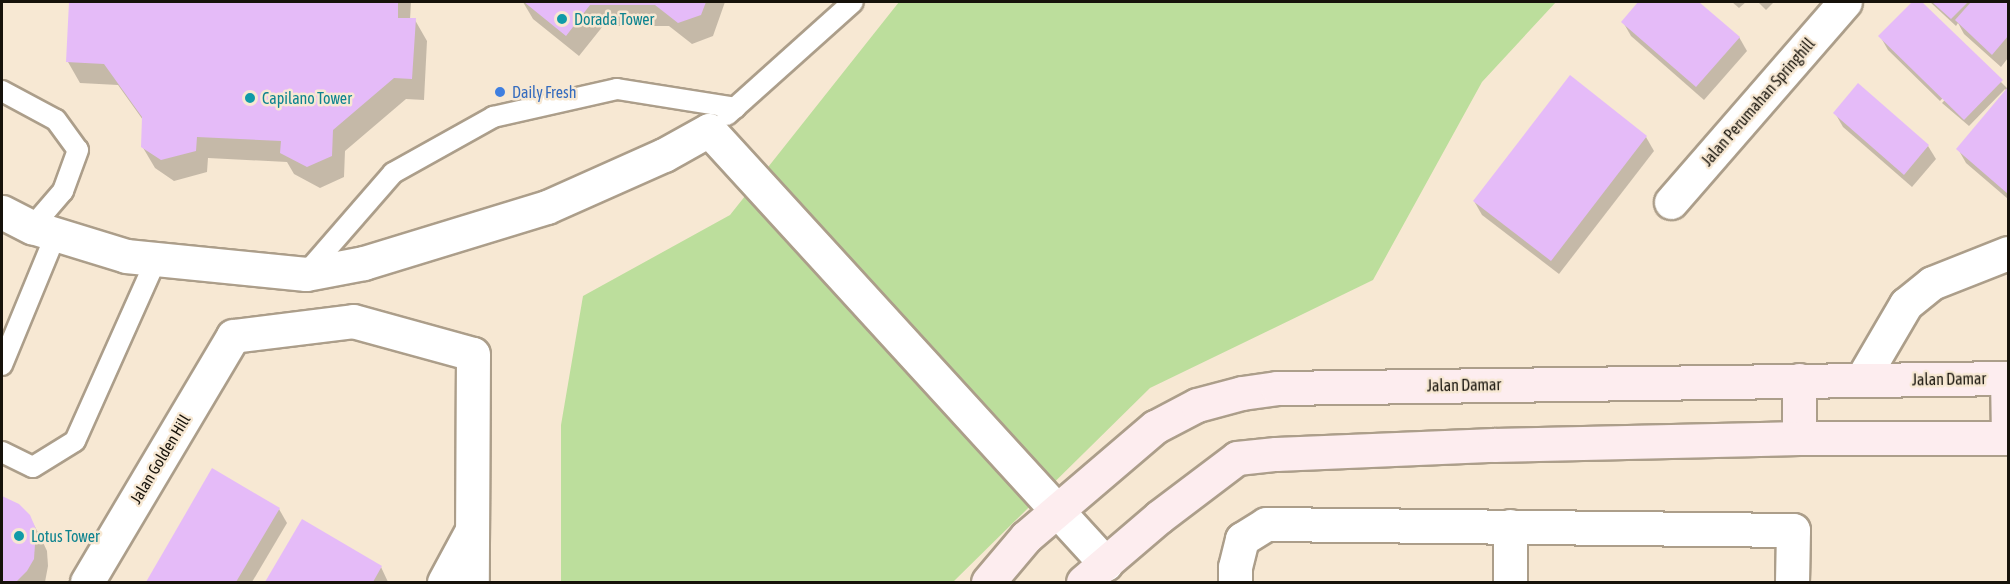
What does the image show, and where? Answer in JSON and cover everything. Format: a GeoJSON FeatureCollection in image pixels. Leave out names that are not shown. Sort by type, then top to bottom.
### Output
{"type":"FeatureCollection","features":[{"type":"Feature","properties":{"kind":"street","name":"Jalan Perumahan Springhill"},"geometry":{"type":"LineString","coordinates":[[1671,202],[1845,2]]}},
{"type":"Feature","properties":{"kind":"street"},"geometry":{"type":"LineString","coordinates":[[2,212],[44,230],[126,256],[306,274],[364,263],[547,207],[664,155],[709,130],[1058,509],[1095,573],[1159,517],[1238,459],[1276,454],[1494,445],[1799,438],[2008,438],[2008,378]]}},
{"type":"Feature","properties":{"kind":"street"},"geometry":{"type":"LineString","coordinates":[[1862,380],[1906,304],[1932,283],[2008,253]]}},
{"type":"Feature","properties":{"kind":"street","name":"Jalan Golden Hill"},"geometry":{"type":"LineString","coordinates":[[87,582],[233,336],[353,321],[473,354],[472,530]]}},
{"type":"Feature","properties":{"kind":"street","name":"Jalan Damar"},"geometry":{"type":"LineString","coordinates":[[988,582],[1026,537],[1155,427],[1197,405],[1242,393],[1289,388],[2008,378]]}},
{"type":"Feature","properties":{"kind":"street"},"geometry":{"type":"LineString","coordinates":[[1799,380],[1799,438]]}},
{"type":"Feature","properties":{"kind":"street"},"geometry":{"type":"LineString","coordinates":[[1235,582],[1235,567],[1242,539],[1266,524],[1793,530],[1792,582]]}},
{"type":"Feature","properties":{"kind":"street"},"geometry":{"type":"LineString","coordinates":[[1510,526],[1510,582]]}},
{"type":"Feature","properties":{"kind":"street"},"geometry":{"type":"LineString","coordinates":[[444,582],[472,530]]}},
{"type":"Feature","properties":{"kind":"street"},"geometry":{"type":"LineString","coordinates":[[472,530],[472,582]]}},
{"type":"Feature","properties":{"kind":"lane"},"geometry":{"type":"LineString","coordinates":[[709,130],[853,2]]}},
{"type":"Feature","properties":{"kind":"lane"},"geometry":{"type":"LineString","coordinates":[[306,274],[393,173],[493,117],[617,89],[735,108]]}},
{"type":"Feature","properties":{"kind":"lane"},"geometry":{"type":"LineString","coordinates":[[2,90],[56,120],[78,150],[63,191],[44,230],[2,365]]}},
{"type":"Feature","properties":{"kind":"lane"},"geometry":{"type":"LineString","coordinates":[[2,452],[33,467],[75,441],[156,260]]}},
{"type":"Feature","properties":{"kind":"green space"},"geometry":{"type":"Polygon","coordinates":[[[899,2],[1556,2],[1482,82],[1373,280],[1150,388],[953,582],[561,582],[561,425],[583,296],[730,215],[899,2]]]}},
{"type":"Feature","properties":{"kind":"building","name":"Capilano Tower"},"geometry":{"type":"Polygon","coordinates":[[[69,2],[398,2],[398,18],[416,18],[412,79],[394,78],[333,130],[332,156],[307,167],[280,153],[281,141],[197,137],[196,151],[161,160],[141,147],[142,117],[104,64],[66,62],[69,2]]]}},
{"type":"Feature","properties":{"kind":"building","name":"Dorada Tower"},"geometry":{"type":"Polygon","coordinates":[[[524,2],[706,2],[701,15],[678,23],[655,5],[590,5],[566,36],[524,2]]]}},
{"type":"Feature","properties":{"kind":"building"},"geometry":{"type":"Polygon","coordinates":[[[1638,2],[1699,2],[1740,37],[1696,87],[1621,22],[1638,2]]]}},
{"type":"Feature","properties":{"kind":"building"},"geometry":{"type":"Polygon","coordinates":[[[1912,2],[1922,2],[2003,80],[1964,120],[1878,36],[1912,2]]]}},
{"type":"Feature","properties":{"kind":"building"},"geometry":{"type":"Polygon","coordinates":[[[1932,2],[1968,2],[1951,19],[1932,2]]]}},
{"type":"Feature","properties":{"kind":"building"},"geometry":{"type":"Polygon","coordinates":[[[1971,2],[2008,2],[2008,36],[1992,55],[1955,20],[1971,2]]]}},
{"type":"Feature","properties":{"kind":"building"},"geometry":{"type":"Polygon","coordinates":[[[1570,75],[1647,136],[1551,261],[1473,201],[1570,75]]]}},
{"type":"Feature","properties":{"kind":"building"},"geometry":{"type":"Polygon","coordinates":[[[1858,83],[1929,145],[1904,175],[1833,113],[1858,83]]]}},
{"type":"Feature","properties":{"kind":"building"},"geometry":{"type":"Polygon","coordinates":[[[2008,87],[2008,194],[1956,149],[2008,87]]]}},
{"type":"Feature","properties":{"kind":"building"},"geometry":{"type":"Polygon","coordinates":[[[212,468],[280,508],[236,582],[146,582],[212,468]]]}},
{"type":"Feature","properties":{"kind":"building","name":"Lotus Tower"},"geometry":{"type":"Polygon","coordinates":[[[2,496],[19,504],[30,515],[36,529],[34,559],[27,571],[16,582],[2,582],[2,496]]]}},
{"type":"Feature","properties":{"kind":"building"},"geometry":{"type":"Polygon","coordinates":[[[302,519],[382,566],[373,582],[265,582],[302,519]]]}},
{"type":"Feature","properties":{"kind":"place","name":"Dorada Tower"},"geometry":{"type":"Point","coordinates":[562,19]}},
{"type":"Feature","properties":{"kind":"place","name":"Daily Fresh"},"geometry":{"type":"Point","coordinates":[500,92]}},
{"type":"Feature","properties":{"kind":"place","name":"Capilano Tower"},"geometry":{"type":"Point","coordinates":[250,98]}},
{"type":"Feature","properties":{"kind":"place","name":"Lotus Tower"},"geometry":{"type":"Point","coordinates":[19,536]}}]}
